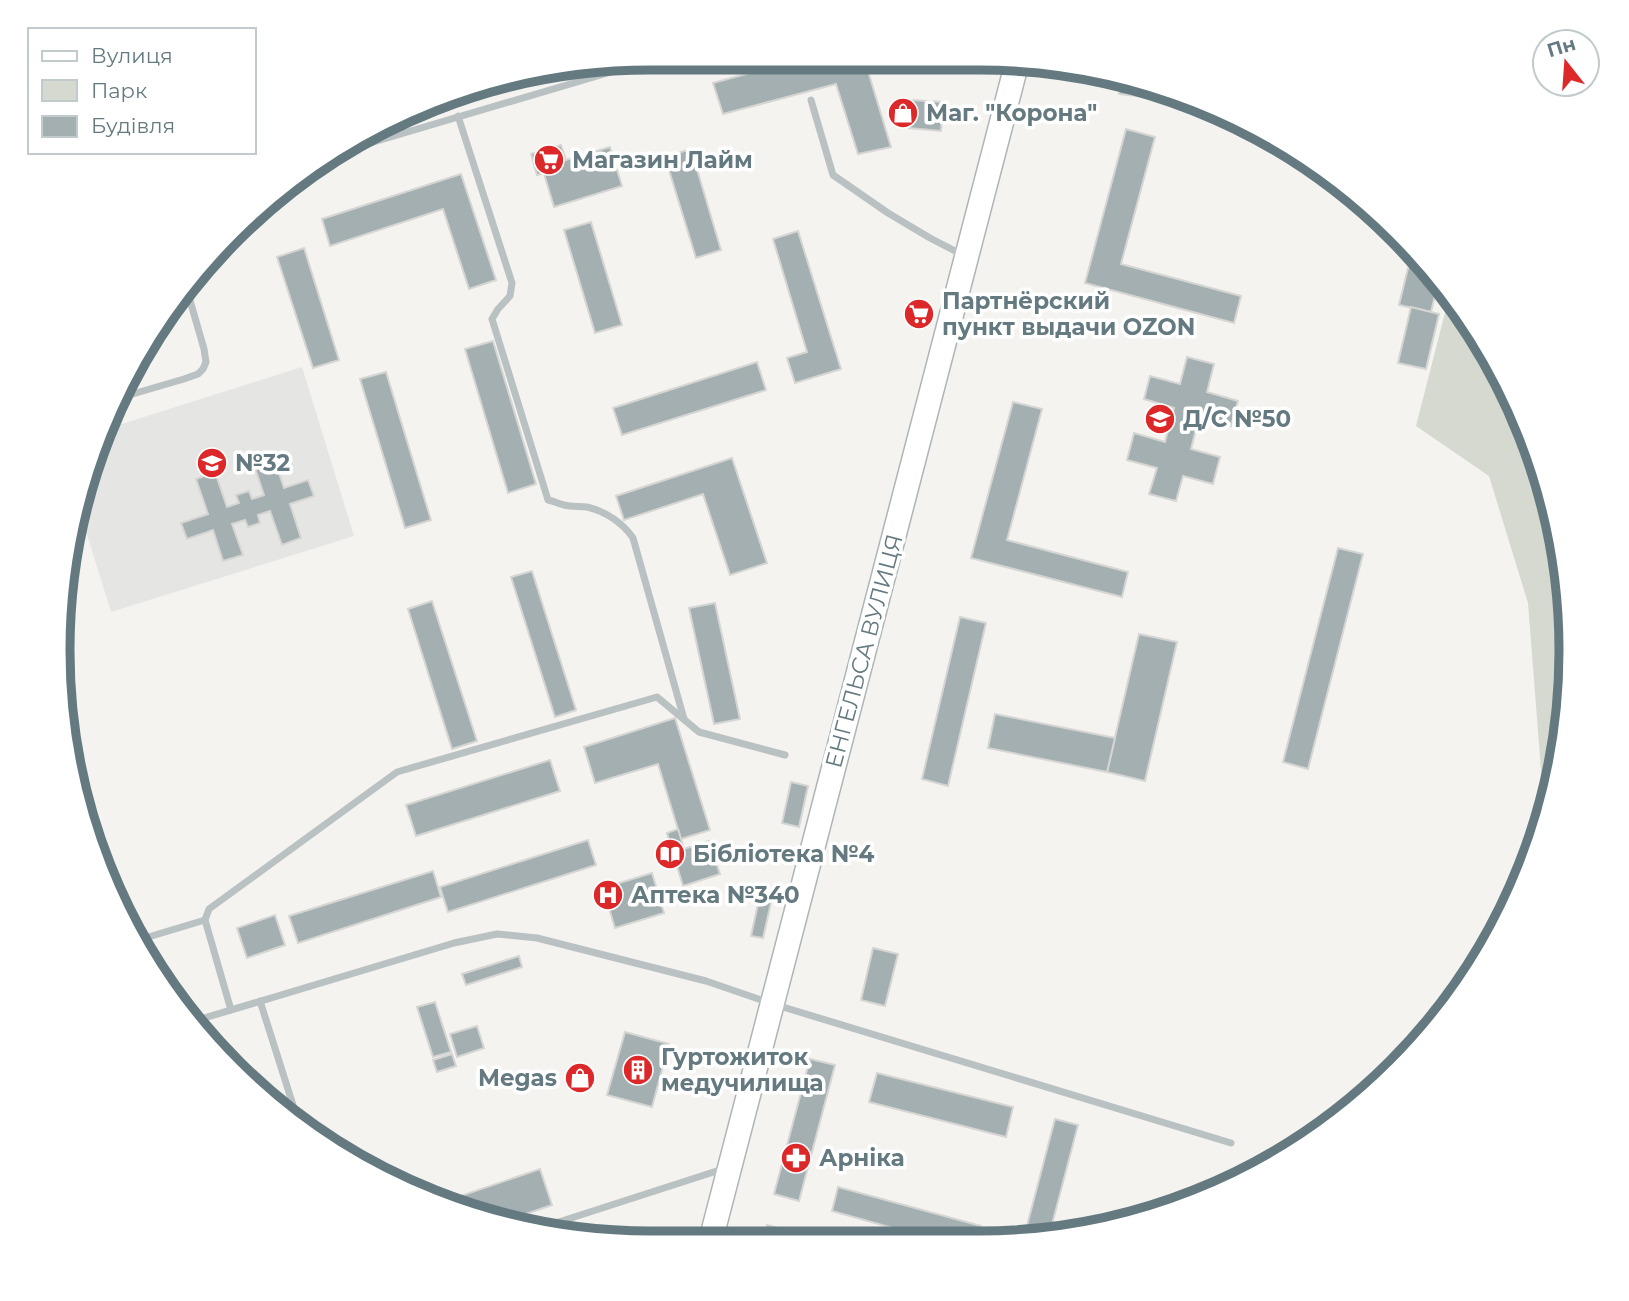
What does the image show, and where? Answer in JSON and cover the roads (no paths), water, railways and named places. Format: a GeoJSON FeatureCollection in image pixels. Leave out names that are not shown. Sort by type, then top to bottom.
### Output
{"type":"FeatureCollection","features":[{"type":"Feature","properties":{"kind":"street"},"geometry":{"type":"LineString","coordinates":[[369,143],[614,71]]}},
{"type":"Feature","properties":{"kind":"street","name":"ЕНГЕЛЬСА ВУЛИЦЯ"},"geometry":{"type":"LineString","coordinates":[[713,1231],[1015,71]]}},
{"type":"Feature","properties":{"kind":"street"},"geometry":{"type":"LineString","coordinates":[[811,100],[833,175],[888,213],[966,257]]}},
{"type":"Feature","properties":{"kind":"street"},"geometry":{"type":"LineString","coordinates":[[458,117],[512,283],[510,296],[492,319],[548,499],[566,506],[600,511],[628,530],[633,538],[684,719]]}},
{"type":"Feature","properties":{"kind":"street"},"geometry":{"type":"LineString","coordinates":[[130,394],[184,379],[204,369],[204,349],[189,298]]}},
{"type":"Feature","properties":{"kind":"street"},"geometry":{"type":"LineString","coordinates":[[231,1010],[205,920],[209,909],[397,772],[657,697],[699,732],[785,755]]}},
{"type":"Feature","properties":{"kind":"street"},"geometry":{"type":"LineString","coordinates":[[146,938],[205,920]]}},
{"type":"Feature","properties":{"kind":"street"},"geometry":{"type":"LineString","coordinates":[[202,1019],[454,943],[497,934],[537,938],[706,981],[773,1004],[1231,1143]]}},
{"type":"Feature","properties":{"kind":"street"},"geometry":{"type":"LineString","coordinates":[[260,1001],[295,1109]]}},
{"type":"Feature","properties":{"kind":"street"},"geometry":{"type":"LineString","coordinates":[[556,1223],[730,1167]]}},
{"type":"Feature","properties":{"kind":"place","name":"Маг. \"Корона\""},"geometry":{"type":"Point","coordinates":[903,113]}},
{"type":"Feature","properties":{"kind":"place","name":"Магазин Лайм"},"geometry":{"type":"Point","coordinates":[549,160]}},
{"type":"Feature","properties":{"kind":"place","name":"Партнёрский пункт выдачи OZON"},"geometry":{"type":"Point","coordinates":[919,314]}},
{"type":"Feature","properties":{"kind":"place","name":"Д/С №50"},"geometry":{"type":"Point","coordinates":[1160,419]}},
{"type":"Feature","properties":{"kind":"place","name":"№32"},"geometry":{"type":"Point","coordinates":[212,463]}},
{"type":"Feature","properties":{"kind":"place","name":"Бібліотека №4"},"geometry":{"type":"Point","coordinates":[670,854]}},
{"type":"Feature","properties":{"kind":"place","name":"Аптека №340"},"geometry":{"type":"Point","coordinates":[608,895]}},
{"type":"Feature","properties":{"kind":"place","name":"Гуртожиток медучилища"},"geometry":{"type":"Point","coordinates":[638,1070]}},
{"type":"Feature","properties":{"kind":"place","name":"Megas"},"geometry":{"type":"Point","coordinates":[580,1078]}},
{"type":"Feature","properties":{"kind":"place","name":"Арніка"},"geometry":{"type":"Point","coordinates":[796,1158]}}]}
